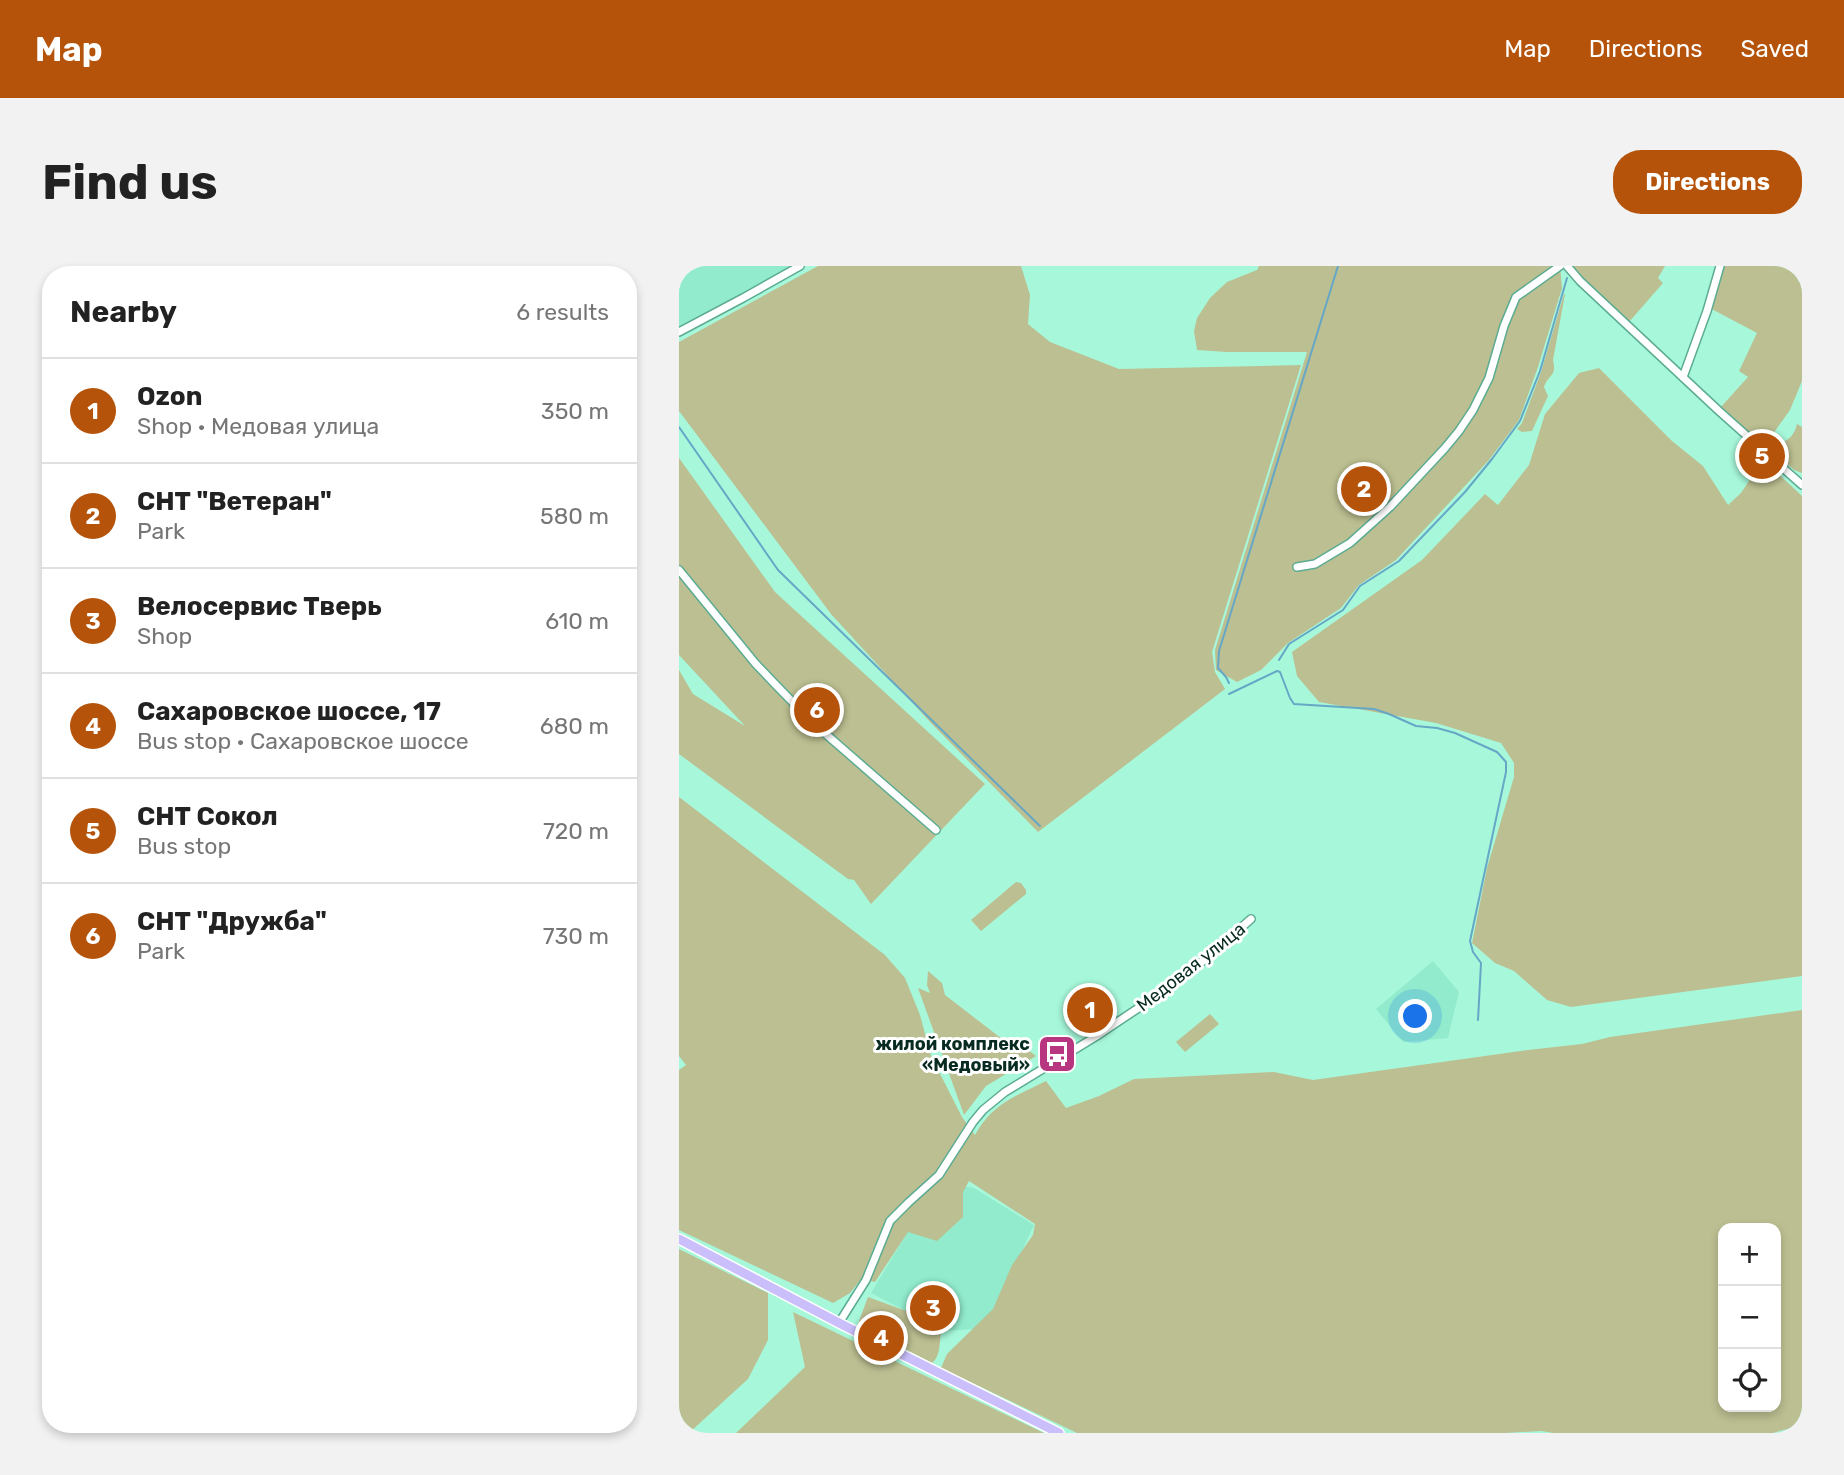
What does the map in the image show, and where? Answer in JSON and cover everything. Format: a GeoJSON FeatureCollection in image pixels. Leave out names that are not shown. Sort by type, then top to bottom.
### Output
{"type":"FeatureCollection","features":[{"type":"Feature","properties":{"kind":"main road"},"geometry":{"type":"LineString","coordinates":[[679,1240],[1059,1433]]}},
{"type":"Feature","properties":{"kind":"street"},"geometry":{"type":"LineString","coordinates":[[679,332],[800,266]]}},
{"type":"Feature","properties":{"kind":"street"},"geometry":{"type":"LineString","coordinates":[[1297,567],[1315,564],[1350,543],[1390,507],[1445,447],[1473,410],[1489,378],[1515,297],[1560,266]]}},
{"type":"Feature","properties":{"kind":"street"},"geometry":{"type":"LineString","coordinates":[[1567,266],[1683,377],[1802,485]]}},
{"type":"Feature","properties":{"kind":"street"},"geometry":{"type":"LineString","coordinates":[[1683,377],[1720,266]]}},
{"type":"Feature","properties":{"kind":"street"},"geometry":{"type":"LineString","coordinates":[[679,570],[755,663],[812,722],[936,831]]}},
{"type":"Feature","properties":{"kind":"street","name":"Медовая улица"},"geometry":{"type":"LineString","coordinates":[[839,1323],[866,1280],[890,1221],[939,1175],[978,1116],[993,1100],[1155,997],[1198,965],[1251,919]]}},
{"type":"Feature","properties":{"kind":"shaded area"},"geometry":{"type":"Polygon","coordinates":[[[679,266],[793,266],[679,328],[679,266]]]}},
{"type":"Feature","properties":{"kind":"shaded area"},"geometry":{"type":"Polygon","coordinates":[[[818,266],[1021,266],[1030,295],[1028,324],[1050,342],[1119,369],[1301,365],[1212,652],[1215,672],[1225,689],[1038,832],[931,723],[831,614],[679,411],[679,342],[818,266]]]}},
{"type":"Feature","properties":{"kind":"shaded area"},"geometry":{"type":"Polygon","coordinates":[[[1259,266],[1560,266],[1562,288],[1519,420],[1489,460],[1396,560],[1359,585],[1341,608],[1288,643],[1261,670],[1237,682],[1216,670],[1215,650],[1307,352],[1197,350],[1194,331],[1197,318],[1210,298],[1227,282],[1257,270],[1259,266]]]}},
{"type":"Feature","properties":{"kind":"shaded area"},"geometry":{"type":"Polygon","coordinates":[[[1569,266],[1665,266],[1658,278],[1663,283],[1629,322],[1569,266]]]}},
{"type":"Feature","properties":{"kind":"shaded area"},"geometry":{"type":"Polygon","coordinates":[[[1717,266],[1802,266],[1802,381],[1790,410],[1765,445],[1720,408],[1748,377],[1739,371],[1757,333],[1706,306],[1717,266]]]}},
{"type":"Feature","properties":{"kind":"shaded area"},"geometry":{"type":"Polygon","coordinates":[[[1564,294],[1553,360],[1554,369],[1544,387],[1548,396],[1532,431],[1522,432],[1517,429],[1522,423],[1541,372],[1564,294]]]}},
{"type":"Feature","properties":{"kind":"shaded area"},"geometry":{"type":"Polygon","coordinates":[[[1599,368],[1672,441],[1703,466],[1728,505],[1741,493],[1757,469],[1770,466],[1802,496],[1802,976],[1571,1007],[1547,1000],[1514,971],[1495,963],[1472,943],[1487,868],[1514,777],[1514,763],[1501,743],[1436,723],[1319,702],[1297,676],[1292,652],[1422,560],[1485,494],[1498,505],[1529,465],[1545,414],[1579,373],[1599,368]]]}},
{"type":"Feature","properties":{"kind":"shaded area"},"geometry":{"type":"Polygon","coordinates":[[[1797,424],[1802,427],[1802,473],[1794,470],[1775,453],[1777,445],[1790,438],[1797,424]]]}},
{"type":"Feature","properties":{"kind":"shaded area"},"geometry":{"type":"Polygon","coordinates":[[[679,458],[775,592],[985,784],[871,904],[854,880],[848,879],[679,754],[679,670],[693,694],[745,726],[679,655],[679,458]]]}},
{"type":"Feature","properties":{"kind":"shaded area"},"geometry":{"type":"Polygon","coordinates":[[[679,797],[885,955],[905,978],[920,1015],[931,1056],[962,1117],[975,1135],[997,1108],[1046,1081],[1066,1108],[1134,1079],[1274,1072],[1313,1080],[1582,1044],[1610,1037],[1802,1010],[1802,1425],[1773,1433],[1077,1433],[941,1368],[947,1354],[993,1309],[1012,1265],[1033,1235],[1035,1224],[969,1181],[963,1192],[963,1217],[937,1241],[908,1232],[875,1282],[861,1279],[850,1293],[833,1303],[679,1230],[679,1070],[686,1065],[679,1056],[679,797]]]}},
{"type":"Feature","properties":{"kind":"shaded area"},"geometry":{"type":"Polygon","coordinates":[[[1016,882],[1021,883],[1026,894],[981,931],[971,920],[1016,882]]]}},
{"type":"Feature","properties":{"kind":"shaded area"},"geometry":{"type":"Polygon","coordinates":[[[1433,961],[1459,992],[1448,1038],[1403,1042],[1376,1009],[1433,961]]]}},
{"type":"Feature","properties":{"kind":"shaded area"},"geometry":{"type":"Polygon","coordinates":[[[928,971],[942,983],[945,995],[1006,1042],[1018,1042],[1036,1056],[986,1086],[964,1115],[918,988],[930,993],[927,985],[928,971]]]}},
{"type":"Feature","properties":{"kind":"shaded area"},"geometry":{"type":"Polygon","coordinates":[[[1210,1014],[1219,1024],[1185,1052],[1176,1042],[1210,1014]]]}},
{"type":"Feature","properties":{"kind":"shaded area"},"geometry":{"type":"Polygon","coordinates":[[[952,1184],[974,1188],[1034,1225],[986,1328],[945,1331],[871,1293],[910,1228],[952,1184]]]}},
{"type":"Feature","properties":{"kind":"shaded area"},"geometry":{"type":"Polygon","coordinates":[[[679,1249],[768,1293],[768,1340],[748,1379],[689,1433],[679,1433],[679,1249]]]}},
{"type":"Feature","properties":{"kind":"shaded area"},"geometry":{"type":"Polygon","coordinates":[[[868,1297],[942,1324],[939,1351],[935,1360],[932,1363],[860,1326],[859,1321],[868,1297]]]}},
{"type":"Feature","properties":{"kind":"shaded area"},"geometry":{"type":"Polygon","coordinates":[[[793,1312],[1044,1433],[736,1433],[805,1367],[793,1312]]]}},
{"type":"Feature","properties":{"kind":"waterway"},"geometry":{"type":"LineString","coordinates":[[1229,683],[1218,668],[1219,651],[1338,266]]}},
{"type":"Feature","properties":{"kind":"waterway"},"geometry":{"type":"LineString","coordinates":[[1279,660],[1289,644],[1343,610],[1360,586],[1399,561],[1465,492],[1492,459],[1520,421],[1540,371],[1567,278]]}},
{"type":"Feature","properties":{"kind":"waterway"},"geometry":{"type":"LineString","coordinates":[[679,427],[778,570],[1040,826]]}},
{"type":"Feature","properties":{"kind":"waterway"},"geometry":{"type":"LineString","coordinates":[[1229,694],[1277,671],[1280,672],[1294,704],[1374,709],[1416,726],[1455,733],[1497,752],[1506,762],[1470,941],[1473,952],[1481,963],[1478,1020]]}},
{"type":"Feature","properties":{"kind":"place","name":"СНТ Сокол"},"geometry":{"type":"Point","coordinates":[1762,456]}},
{"type":"Feature","properties":{"kind":"place","name":"СНТ \"Ветеран\""},"geometry":{"type":"Point","coordinates":[1364,489]}},
{"type":"Feature","properties":{"kind":"place","name":"СНТ \"Дружба\""},"geometry":{"type":"Point","coordinates":[817,710]}},
{"type":"Feature","properties":{"kind":"place","name":"Ozon"},"geometry":{"type":"Point","coordinates":[1090,1010]}},
{"type":"Feature","properties":{"kind":"place","name":"жилой комплекс «Медовый»"},"geometry":{"type":"Point","coordinates":[1057,1054]}},
{"type":"Feature","properties":{"kind":"place","name":"Велосервис Тверь"},"geometry":{"type":"Point","coordinates":[933,1308]}},
{"type":"Feature","properties":{"kind":"place","name":"Сахаровское шоссе, 17"},"geometry":{"type":"Point","coordinates":[881,1338]}}]}
